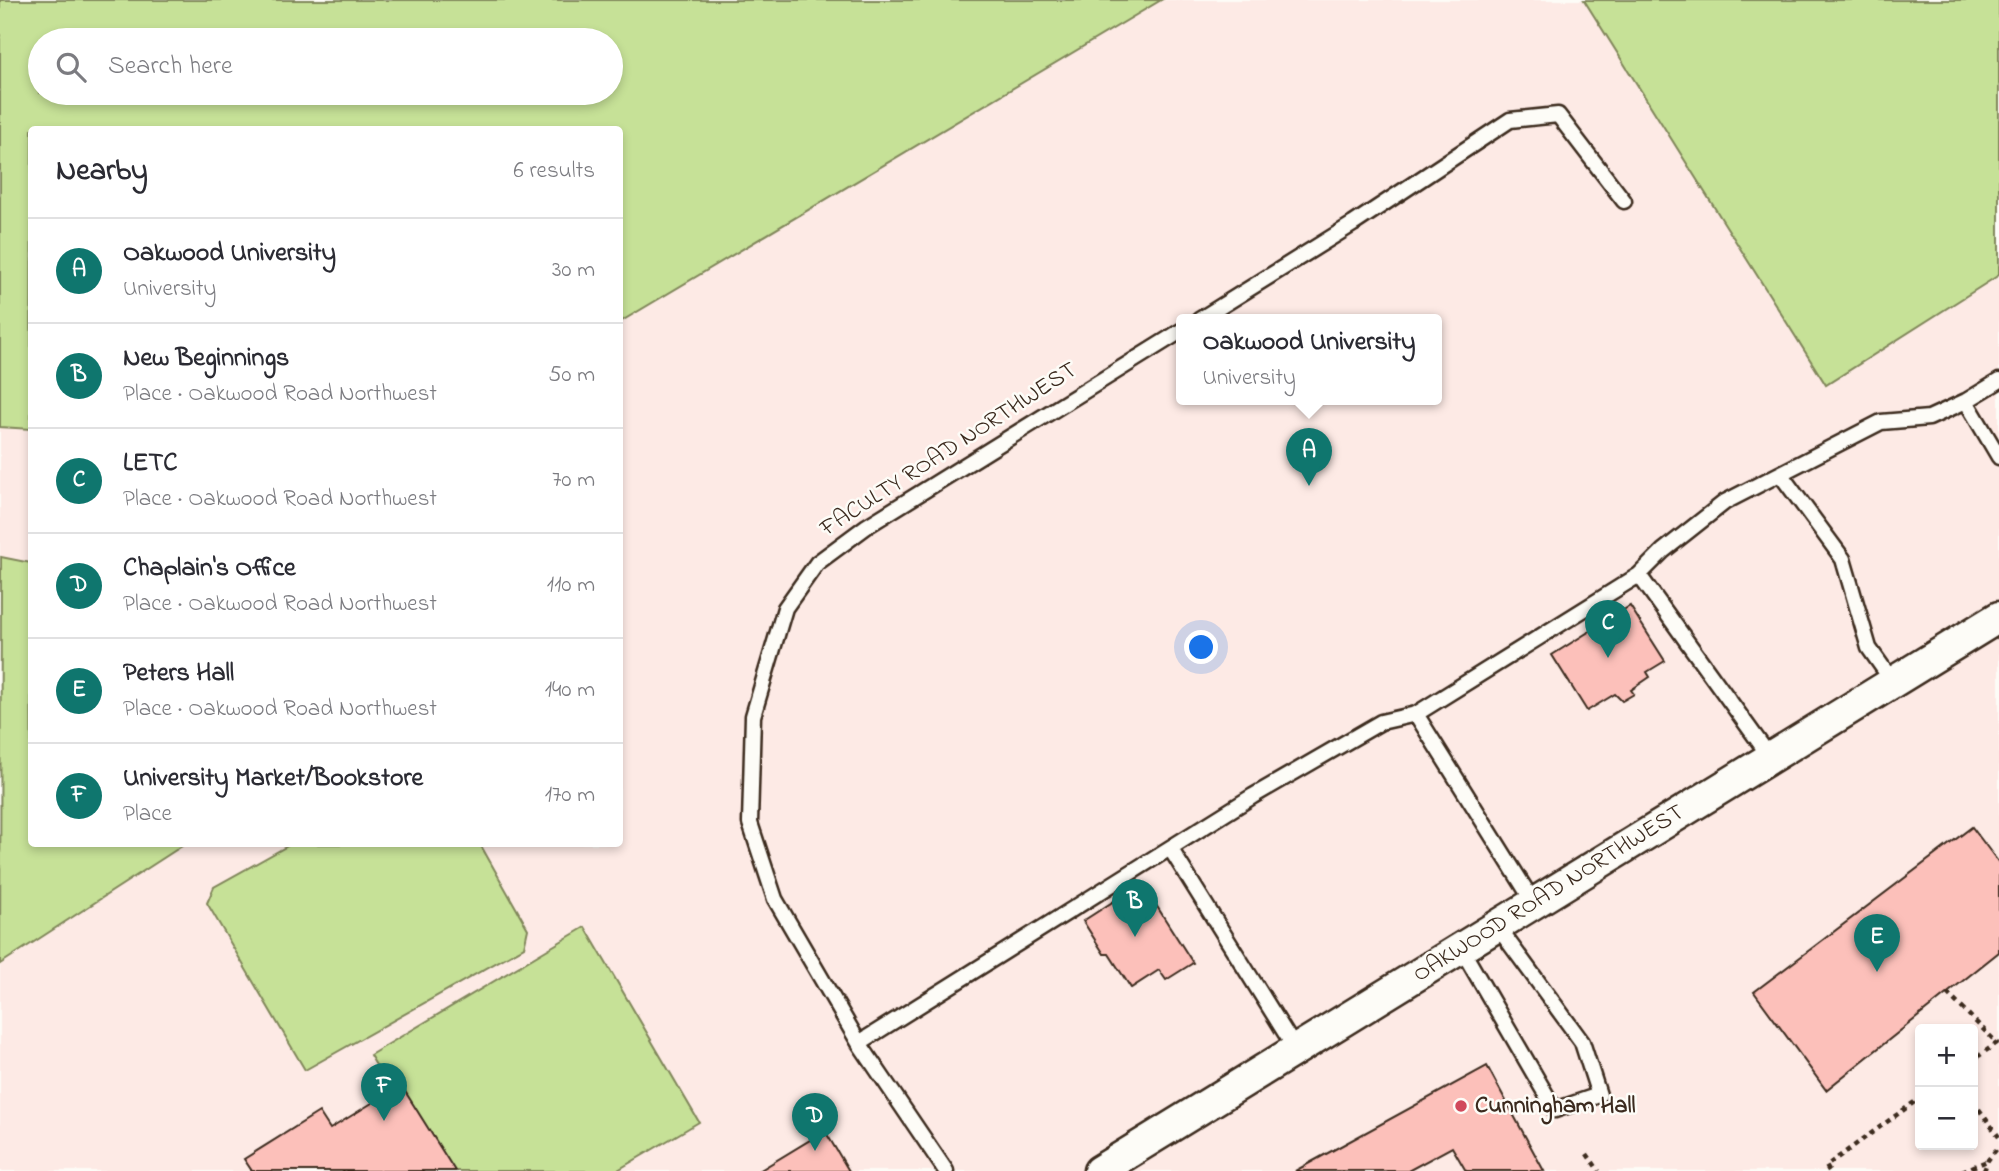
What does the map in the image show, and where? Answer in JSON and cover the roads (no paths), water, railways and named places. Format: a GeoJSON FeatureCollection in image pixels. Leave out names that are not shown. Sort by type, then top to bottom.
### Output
{"type":"FeatureCollection","features":[{"type":"Feature","properties":{"kind":"street","name":"OAKWOOD ROAD NORTHWEST"},"geometry":{"type":"LineString","coordinates":[[1099,1171],[1999,617]]}},
{"type":"Feature","properties":{"kind":"lane"},"geometry":{"type":"LineString","coordinates":[[1209,314],[1353,224],[1510,120],[1558,115],[1624,201]]}},
{"type":"Feature","properties":{"kind":"lane","name":"FACULTY ROAD NORTHWEST"},"geometry":{"type":"LineString","coordinates":[[946,1171],[859,1043],[775,899],[750,823],[754,716],[785,608],[817,563],[866,526],[1176,334]]}},
{"type":"Feature","properties":{"kind":"lane"},"geometry":{"type":"LineString","coordinates":[[859,1043],[1252,796],[1381,722],[1416,713],[1639,575],[1663,551],[1725,502],[1881,422],[1929,418],[1966,401],[1999,380]]}},
{"type":"Feature","properties":{"kind":"lane"},"geometry":{"type":"LineString","coordinates":[[1966,401],[1999,457]]}},
{"type":"Feature","properties":{"kind":"lane"},"geometry":{"type":"LineString","coordinates":[[1781,475],[1843,559],[1869,648],[1893,682]]}},
{"type":"Feature","properties":{"kind":"lane"},"geometry":{"type":"LineString","coordinates":[[1639,575],[1770,757]]}},
{"type":"Feature","properties":{"kind":"lane"},"geometry":{"type":"LineString","coordinates":[[1416,713],[1534,903]]}},
{"type":"Feature","properties":{"kind":"lane"},"geometry":{"type":"LineString","coordinates":[[1170,848],[1296,1050]]}},
{"type":"Feature","properties":{"kind":"lane"},"geometry":{"type":"LineString","coordinates":[[1461,948],[1555,1110],[1599,1095],[1582,1042],[1497,926]]}},
{"type":"Feature","properties":{"kind":"place","name":"Oakwood University"},"geometry":{"type":"Point","coordinates":[1309,486]}},
{"type":"Feature","properties":{"kind":"place","name":"LETC"},"geometry":{"type":"Point","coordinates":[1608,658]}},
{"type":"Feature","properties":{"kind":"place","name":"New Beginnings"},"geometry":{"type":"Point","coordinates":[1135,937]}},
{"type":"Feature","properties":{"kind":"place","name":"Peters Hall"},"geometry":{"type":"Point","coordinates":[1877,972]}},
{"type":"Feature","properties":{"kind":"place","name":"Cunningham Hall"},"geometry":{"type":"Point","coordinates":[1461,1106]}},
{"type":"Feature","properties":{"kind":"place","name":"University Market/Bookstore"},"geometry":{"type":"Point","coordinates":[384,1121]}},
{"type":"Feature","properties":{"kind":"place","name":"Chaplain's Office"},"geometry":{"type":"Point","coordinates":[815,1151]}}]}
